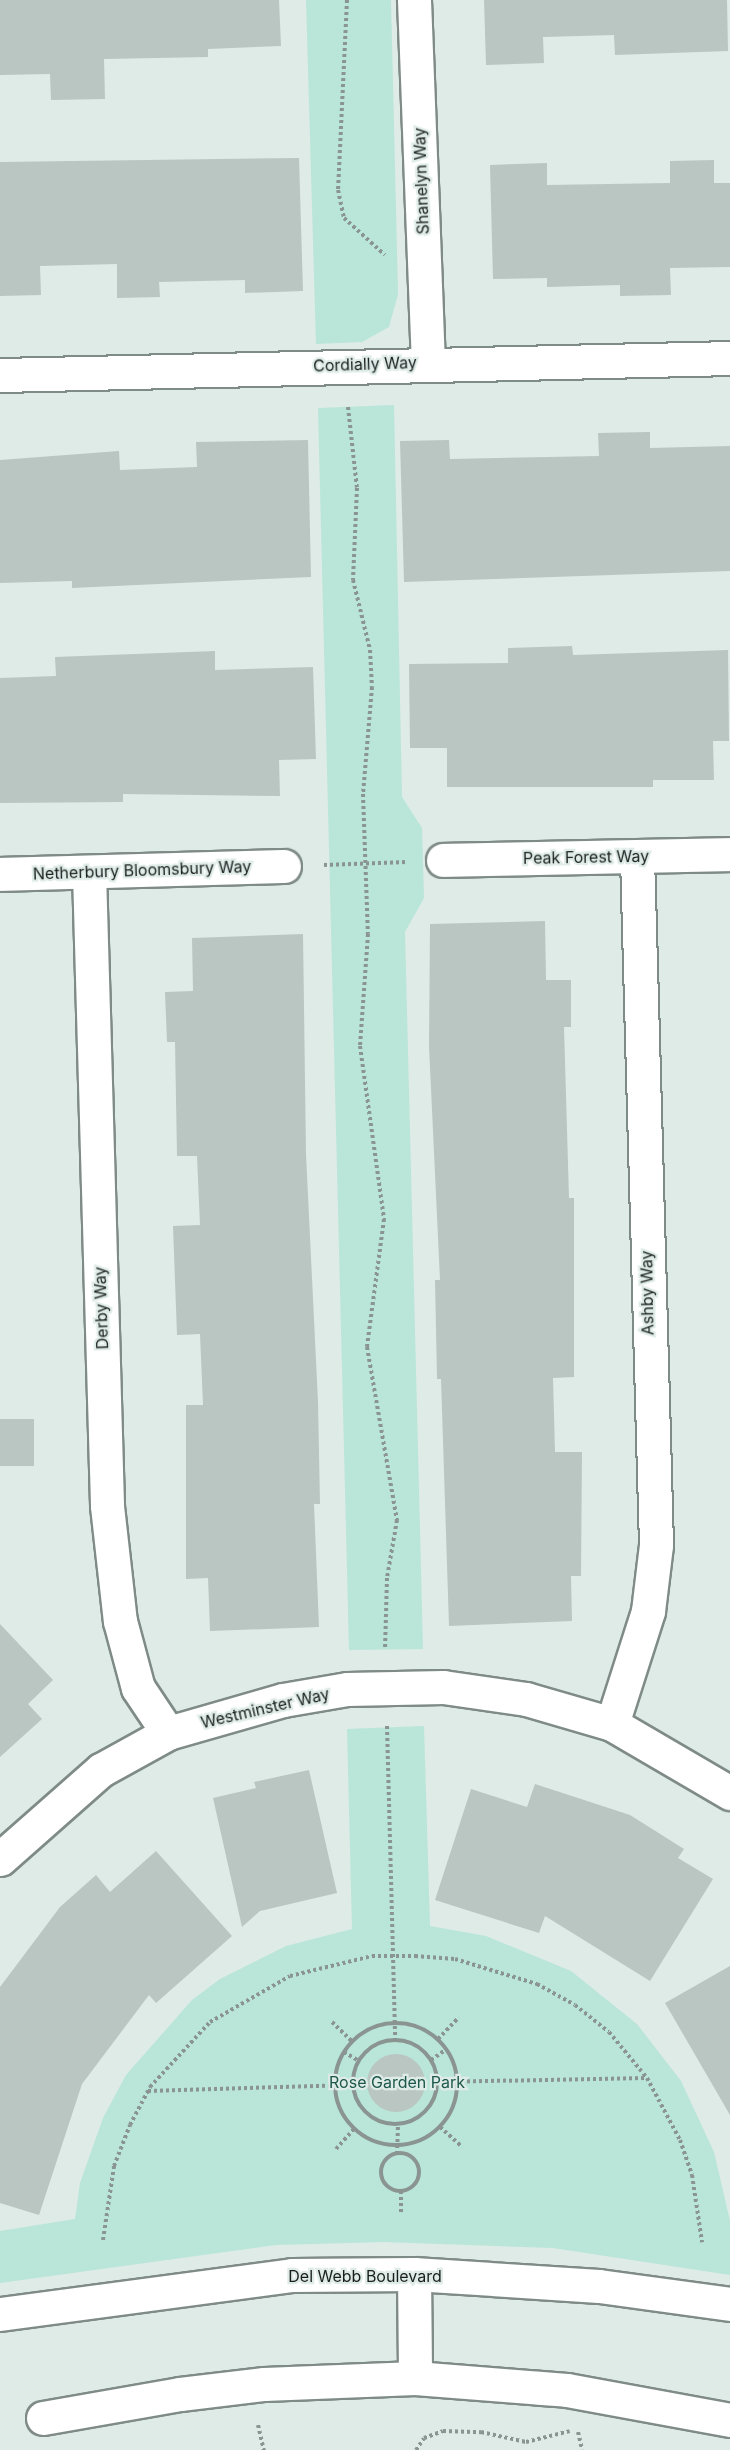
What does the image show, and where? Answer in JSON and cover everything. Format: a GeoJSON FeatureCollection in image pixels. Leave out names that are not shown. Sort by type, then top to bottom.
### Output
{"type":"FeatureCollection","features":[{"type":"Feature","properties":{"kind":"street","name":"Shanelyn Way"},"geometry":{"type":"LineString","coordinates":[[414,0],[428,362]]}},
{"type":"Feature","properties":{"kind":"street","name":"Cordially Way"},"geometry":{"type":"LineString","coordinates":[[0,375],[428,362],[730,358]]}},
{"type":"Feature","properties":{"kind":"street","name":"Peak Forest Way"},"geometry":{"type":"LineString","coordinates":[[443,860],[730,854]]}},
{"type":"Feature","properties":{"kind":"street","name":"Ashby Way"},"geometry":{"type":"LineString","coordinates":[[612,1724],[648,1611],[656,1545],[637,856]]}},
{"type":"Feature","properties":{"kind":"street","name":"Netherbury Bloomsbury Way"},"geometry":{"type":"LineString","coordinates":[[0,874],[284,866]]}},
{"type":"Feature","properties":{"kind":"street","name":"Derby Way"},"geometry":{"type":"LineString","coordinates":[[89,872],[107,1506],[120,1621],[129,1655],[138,1688],[168,1733]]}},
{"type":"Feature","properties":{"kind":"street","name":"Westminster Way"},"geometry":{"type":"LineString","coordinates":[[0,1859],[101,1770],[168,1733],[283,1700],[347,1689],[443,1687],[526,1699],[612,1724],[730,1793]]}},
{"type":"Feature","properties":{"kind":"street","name":"Del Webb Boulevard"},"geometry":{"type":"LineString","coordinates":[[0,2314],[292,2275],[414,2274],[598,2286],[730,2304]]}},
{"type":"Feature","properties":{"kind":"street"},"geometry":{"type":"LineString","coordinates":[[414,2274],[415,2378]]}},
{"type":"Feature","properties":{"kind":"street"},"geometry":{"type":"LineString","coordinates":[[43,2418],[264,2384],[415,2378],[567,2390],[730,2420]]}},
{"type":"Feature","properties":{"kind":"path"},"geometry":{"type":"LineString","coordinates":[[347,0],[338,190],[344,218],[390,261]]}},
{"type":"Feature","properties":{"kind":"path"},"geometry":{"type":"LineString","coordinates":[[347,400],[357,488],[353,580],[370,650],[372,687],[372,736],[363,794],[368,934],[360,1046],[384,1219],[367,1347],[398,1520],[387,1588],[385,1655]]}},
{"type":"Feature","properties":{"kind":"path"},"geometry":{"type":"LineString","coordinates":[[324,865],[410,862]]}},
{"type":"Feature","properties":{"kind":"path"},"geometry":{"type":"LineString","coordinates":[[387,1721],[395,2040]]}},
{"type":"Feature","properties":{"kind":"path"},"geometry":{"type":"LineString","coordinates":[[103,2240],[114,2166],[148,2091],[182,2048],[245,1998],[290,1976],[334,1963],[392,1956],[455,1959],[537,1984],[574,2005],[609,2032],[647,2078],[667,2110],[692,2175],[702,2242]]}},
{"type":"Feature","properties":{"kind":"path"},"geometry":{"type":"LineString","coordinates":[[438,2039],[459,2018]]}},
{"type":"Feature","properties":{"kind":"path"},"geometry":{"type":"LineString","coordinates":[[332,2022],[352,2041]]}},
{"type":"Feature","properties":{"kind":"path"},"geometry":{"type":"LineString","coordinates":[[395,2022],[415,2025],[438,2039],[447,2049],[458,2081],[452,2110],[441,2127],[423,2140],[398,2145],[382,2144],[354,2129],[341,2112],[335,2086],[344,2052],[352,2041],[377,2025],[395,2022]]}},
{"type":"Feature","properties":{"kind":"path"},"geometry":{"type":"LineString","coordinates":[[395,2040],[411,2043],[431,2060],[437,2082],[432,2103],[423,2114],[398,2125],[371,2118],[361,2108],[353,2085],[359,2061],[371,2047],[395,2040]]}},
{"type":"Feature","properties":{"kind":"path"},"geometry":{"type":"LineString","coordinates":[[431,2060],[447,2049]]}},
{"type":"Feature","properties":{"kind":"path"},"geometry":{"type":"LineString","coordinates":[[344,2052],[359,2061]]}},
{"type":"Feature","properties":{"kind":"path"},"geometry":{"type":"LineString","coordinates":[[437,2082],[647,2078]]}},
{"type":"Feature","properties":{"kind":"path"},"geometry":{"type":"LineString","coordinates":[[148,2091],[353,2085]]}},
{"type":"Feature","properties":{"kind":"path"},"geometry":{"type":"LineString","coordinates":[[398,2125],[398,2154]]}},
{"type":"Feature","properties":{"kind":"path"},"geometry":{"type":"LineString","coordinates":[[441,2127],[462,2147]]}},
{"type":"Feature","properties":{"kind":"path"},"geometry":{"type":"LineString","coordinates":[[336,2149],[354,2129]]}},
{"type":"Feature","properties":{"kind":"path"},"geometry":{"type":"LineString","coordinates":[[398,2154],[412,2158],[418,2169],[416,2181],[401,2191],[389,2187],[381,2171],[385,2160],[398,2154]]}},
{"type":"Feature","properties":{"kind":"path"},"geometry":{"type":"LineString","coordinates":[[401,2191],[401,2212]]}},
{"type":"Feature","properties":{"kind":"path"},"geometry":{"type":"LineString","coordinates":[[258,2425],[264,2450]]}},
{"type":"Feature","properties":{"kind":"path"},"geometry":{"type":"LineString","coordinates":[[416,2450],[424,2438],[458,2429],[526,2442],[577,2429],[582,2450]]}},
{"type":"Feature","properties":{"kind":"green space"},"geometry":{"type":"Polygon","coordinates":[[[306,0],[391,0],[398,294],[389,327],[362,342],[316,344],[306,0]]]}},
{"type":"Feature","properties":{"kind":"green space"},"geometry":{"type":"Polygon","coordinates":[[[394,405],[402,797],[422,828],[424,898],[405,932],[423,1649],[349,1650],[318,408],[394,405]]]}},
{"type":"Feature","properties":{"kind":"green space","name":"Rose Garden Park"},"geometry":{"type":"Polygon","coordinates":[[[424,1726],[430,1926],[486,1936],[571,1971],[637,2024],[681,2081],[714,2152],[730,2221],[730,2275],[553,2248],[384,2242],[276,2245],[0,2283],[0,2231],[75,2219],[80,2183],[103,2118],[126,2075],[192,2000],[220,1979],[286,1946],[352,1929],[347,1729],[424,1726]]]}},
{"type":"Feature","properties":{"kind":"building"},"geometry":{"type":"Polygon","coordinates":[[[0,0],[279,0],[281,46],[208,49],[208,57],[104,59],[105,99],[51,100],[50,74],[0,75],[0,0]]]}},
{"type":"Feature","properties":{"kind":"building"},"geometry":{"type":"Polygon","coordinates":[[[484,0],[727,0],[728,51],[615,55],[614,35],[543,37],[544,63],[486,65],[484,0]]]}},
{"type":"Feature","properties":{"kind":"building"},"geometry":{"type":"Polygon","coordinates":[[[299,158],[303,291],[245,293],[245,280],[159,282],[160,297],[117,298],[117,264],[40,266],[41,295],[0,296],[0,162],[299,158]]]}},
{"type":"Feature","properties":{"kind":"building"},"geometry":{"type":"Polygon","coordinates":[[[714,160],[714,183],[730,183],[730,267],[670,268],[671,295],[620,296],[620,285],[547,287],[547,278],[493,279],[490,165],[547,163],[547,185],[670,183],[670,161],[714,160]]]}},
{"type":"Feature","properties":{"kind":"building"},"geometry":{"type":"Polygon","coordinates":[[[650,432],[650,448],[730,446],[730,571],[404,582],[400,441],[449,440],[450,459],[599,456],[598,433],[650,432]]]}},
{"type":"Feature","properties":{"kind":"building"},"geometry":{"type":"Polygon","coordinates":[[[308,440],[311,577],[72,588],[72,581],[0,583],[0,460],[119,451],[120,470],[197,467],[196,442],[308,440]]]}},
{"type":"Feature","properties":{"kind":"building"},"geometry":{"type":"Polygon","coordinates":[[[572,646],[573,655],[728,650],[729,741],[713,741],[714,780],[653,780],[653,787],[447,787],[447,748],[410,748],[409,664],[508,663],[508,648],[572,646]]]}},
{"type":"Feature","properties":{"kind":"building"},"geometry":{"type":"Polygon","coordinates":[[[215,651],[215,670],[313,667],[316,759],[279,760],[280,796],[123,794],[123,802],[0,803],[0,678],[56,676],[55,657],[215,651]]]}},
{"type":"Feature","properties":{"kind":"building"},"geometry":{"type":"Polygon","coordinates":[[[545,921],[546,980],[571,980],[571,1027],[564,1027],[569,1198],[574,1198],[574,1377],[553,1378],[555,1452],[582,1452],[581,1576],[571,1576],[572,1621],[449,1626],[441,1379],[437,1379],[435,1280],[440,1280],[429,1046],[430,924],[545,921]]]}},
{"type":"Feature","properties":{"kind":"building"},"geometry":{"type":"Polygon","coordinates":[[[303,934],[306,1154],[318,1402],[320,1504],[314,1504],[319,1627],[210,1631],[208,1578],[186,1579],[186,1405],[203,1405],[200,1334],[177,1335],[173,1226],[200,1225],[197,1156],[177,1156],[175,1042],[167,1042],[165,992],[193,991],[192,938],[303,934]]]}},
{"type":"Feature","properties":{"kind":"building"},"geometry":{"type":"Polygon","coordinates":[[[0,1419],[34,1419],[34,1466],[0,1466],[0,1419]]]}},
{"type":"Feature","properties":{"kind":"building"},"geometry":{"type":"Polygon","coordinates":[[[0,1624],[53,1680],[28,1704],[42,1719],[0,1757],[0,1624]]]}},
{"type":"Feature","properties":{"kind":"building"},"geometry":{"type":"Polygon","coordinates":[[[309,1770],[337,1893],[260,1911],[242,1927],[213,1798],[256,1788],[254,1782],[309,1770]]]}},
{"type":"Feature","properties":{"kind":"building"},"geometry":{"type":"Polygon","coordinates":[[[535,1784],[630,1815],[684,1849],[678,1858],[713,1879],[650,1981],[545,1916],[539,1933],[435,1900],[471,1789],[527,1807],[535,1784]]]}},
{"type":"Feature","properties":{"kind":"building"},"geometry":{"type":"Polygon","coordinates":[[[156,1851],[232,1936],[156,2003],[149,1995],[82,2084],[39,2215],[0,2203],[0,1987],[60,1907],[96,1875],[110,1892],[156,1851]]]}},
{"type":"Feature","properties":{"kind":"building"},"geometry":{"type":"Polygon","coordinates":[[[730,1966],[730,2115],[665,2003],[730,1966]]]}},
{"type":"Feature","properties":{"kind":"building"},"geometry":{"type":"Polygon","coordinates":[[[396,2054],[407,2056],[420,2067],[425,2083],[423,2094],[412,2107],[396,2112],[385,2110],[372,2099],[367,2083],[369,2072],[380,2059],[396,2054]]]}}]}
